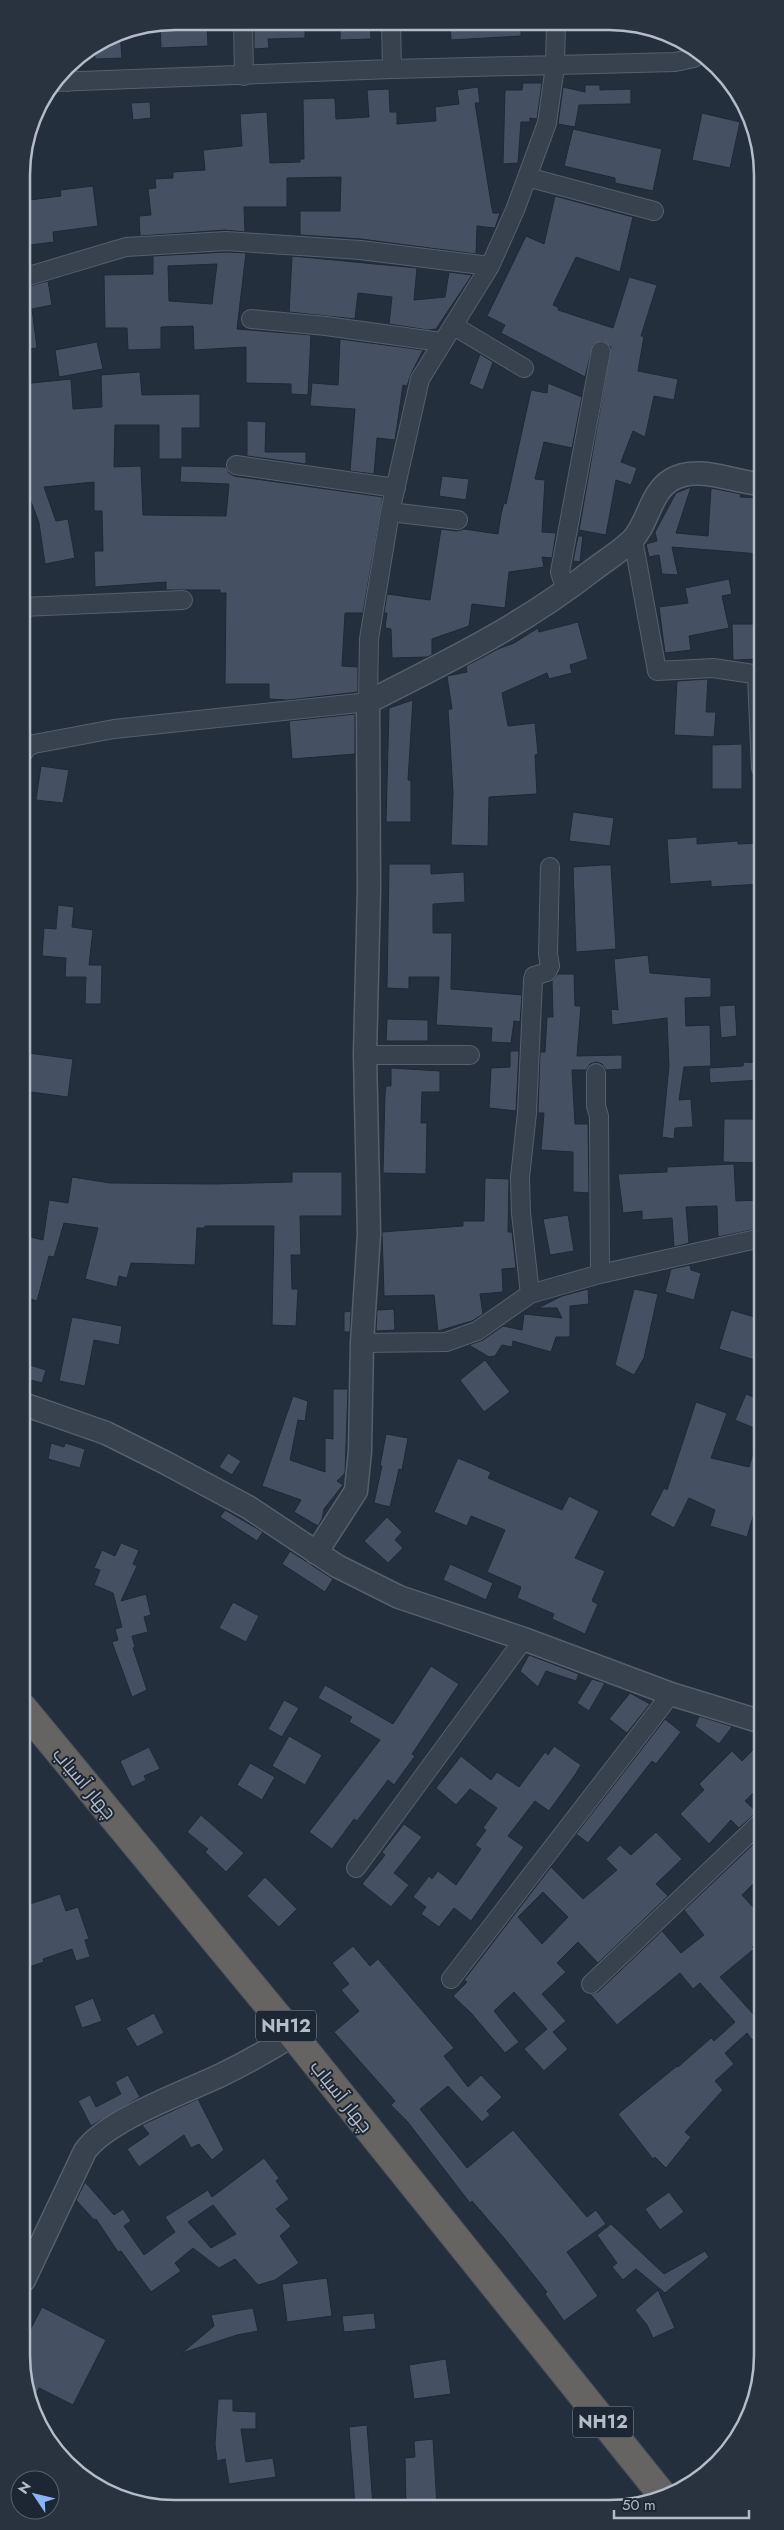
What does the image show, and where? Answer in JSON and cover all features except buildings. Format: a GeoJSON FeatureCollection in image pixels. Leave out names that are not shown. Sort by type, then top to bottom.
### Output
{"type":"FeatureCollection","features":[{"type":"Feature","properties":{"kind":"highway","name":"چهار آسیاب"},"geometry":{"type":"LineString","coordinates":[[30,1716],[293,2035],[659,2491]]}},
{"type":"Feature","properties":{"kind":"street"},"geometry":{"type":"LineString","coordinates":[[243,30],[244,76]]}},
{"type":"Feature","properties":{"kind":"street"},"geometry":{"type":"LineString","coordinates":[[390,30],[392,69]]}},
{"type":"Feature","properties":{"kind":"street"},"geometry":{"type":"LineString","coordinates":[[316,1553],[356,1491],[360,1451],[362,1343],[369,1234],[365,1054],[369,889],[369,639],[390,512],[420,379],[441,342],[454,326],[490,266],[515,210],[548,123],[556,30]]}},
{"type":"Feature","properties":{"kind":"street"},"geometry":{"type":"LineString","coordinates":[[68,77],[244,76],[392,69],[675,62],[694,58]]}},
{"type":"Feature","properties":{"kind":"street"},"geometry":{"type":"LineString","coordinates":[[527,177],[654,211]]}},
{"type":"Feature","properties":{"kind":"street"},"geometry":{"type":"LineString","coordinates":[[30,276],[126,247],[226,241],[360,250],[490,266]]}},
{"type":"Feature","properties":{"kind":"street"},"geometry":{"type":"LineString","coordinates":[[250,319],[326,326],[441,342]]}},
{"type":"Feature","properties":{"kind":"street"},"geometry":{"type":"LineString","coordinates":[[454,326],[524,368]]}},
{"type":"Feature","properties":{"kind":"street"},"geometry":{"type":"LineString","coordinates":[[566,592],[560,572],[601,351]]}},
{"type":"Feature","properties":{"kind":"street"},"geometry":{"type":"LineString","coordinates":[[236,465],[396,488]]}},
{"type":"Feature","properties":{"kind":"street"},"geometry":{"type":"LineString","coordinates":[[30,746],[114,729],[368,702],[515,626],[566,592],[634,539],[659,492],[671,480],[685,474],[701,474],[754,483]]}},
{"type":"Feature","properties":{"kind":"street"},"geometry":{"type":"LineString","coordinates":[[390,512],[458,520]]}},
{"type":"Feature","properties":{"kind":"street"},"geometry":{"type":"LineString","coordinates":[[634,539],[657,671],[713,668],[754,674]]}},
{"type":"Feature","properties":{"kind":"street"},"geometry":{"type":"LineString","coordinates":[[30,608],[183,600]]}},
{"type":"Feature","properties":{"kind":"street"},"geometry":{"type":"LineString","coordinates":[[530,1294],[521,1213],[520,1177],[527,1113],[533,980],[534,976],[547,972],[550,966],[548,954],[550,868]]}},
{"type":"Feature","properties":{"kind":"street"},"geometry":{"type":"LineString","coordinates":[[365,1054],[470,1055]]}},
{"type":"Feature","properties":{"kind":"street"},"geometry":{"type":"LineString","coordinates":[[596,1073],[596,1106],[599,1116],[600,1274]]}},
{"type":"Feature","properties":{"kind":"street"},"geometry":{"type":"LineString","coordinates":[[362,1343],[446,1342],[477,1331],[530,1294],[600,1274],[754,1240]]}},
{"type":"Feature","properties":{"kind":"street"},"geometry":{"type":"LineString","coordinates":[[30,1406],[106,1433],[166,1463],[248,1507],[338,1566],[399,1597],[672,1694],[754,1720]]}},
{"type":"Feature","properties":{"kind":"street"},"geometry":{"type":"LineString","coordinates":[[356,1868],[524,1640]]}},
{"type":"Feature","properties":{"kind":"street"},"geometry":{"type":"LineString","coordinates":[[451,1979],[672,1694]]}},
{"type":"Feature","properties":{"kind":"street"},"geometry":{"type":"LineString","coordinates":[[591,1984],[754,1829]]}},
{"type":"Feature","properties":{"kind":"street"},"geometry":{"type":"LineString","coordinates":[[30,2267],[92,2140],[159,2104],[244,2063],[293,2035]]}}]}
